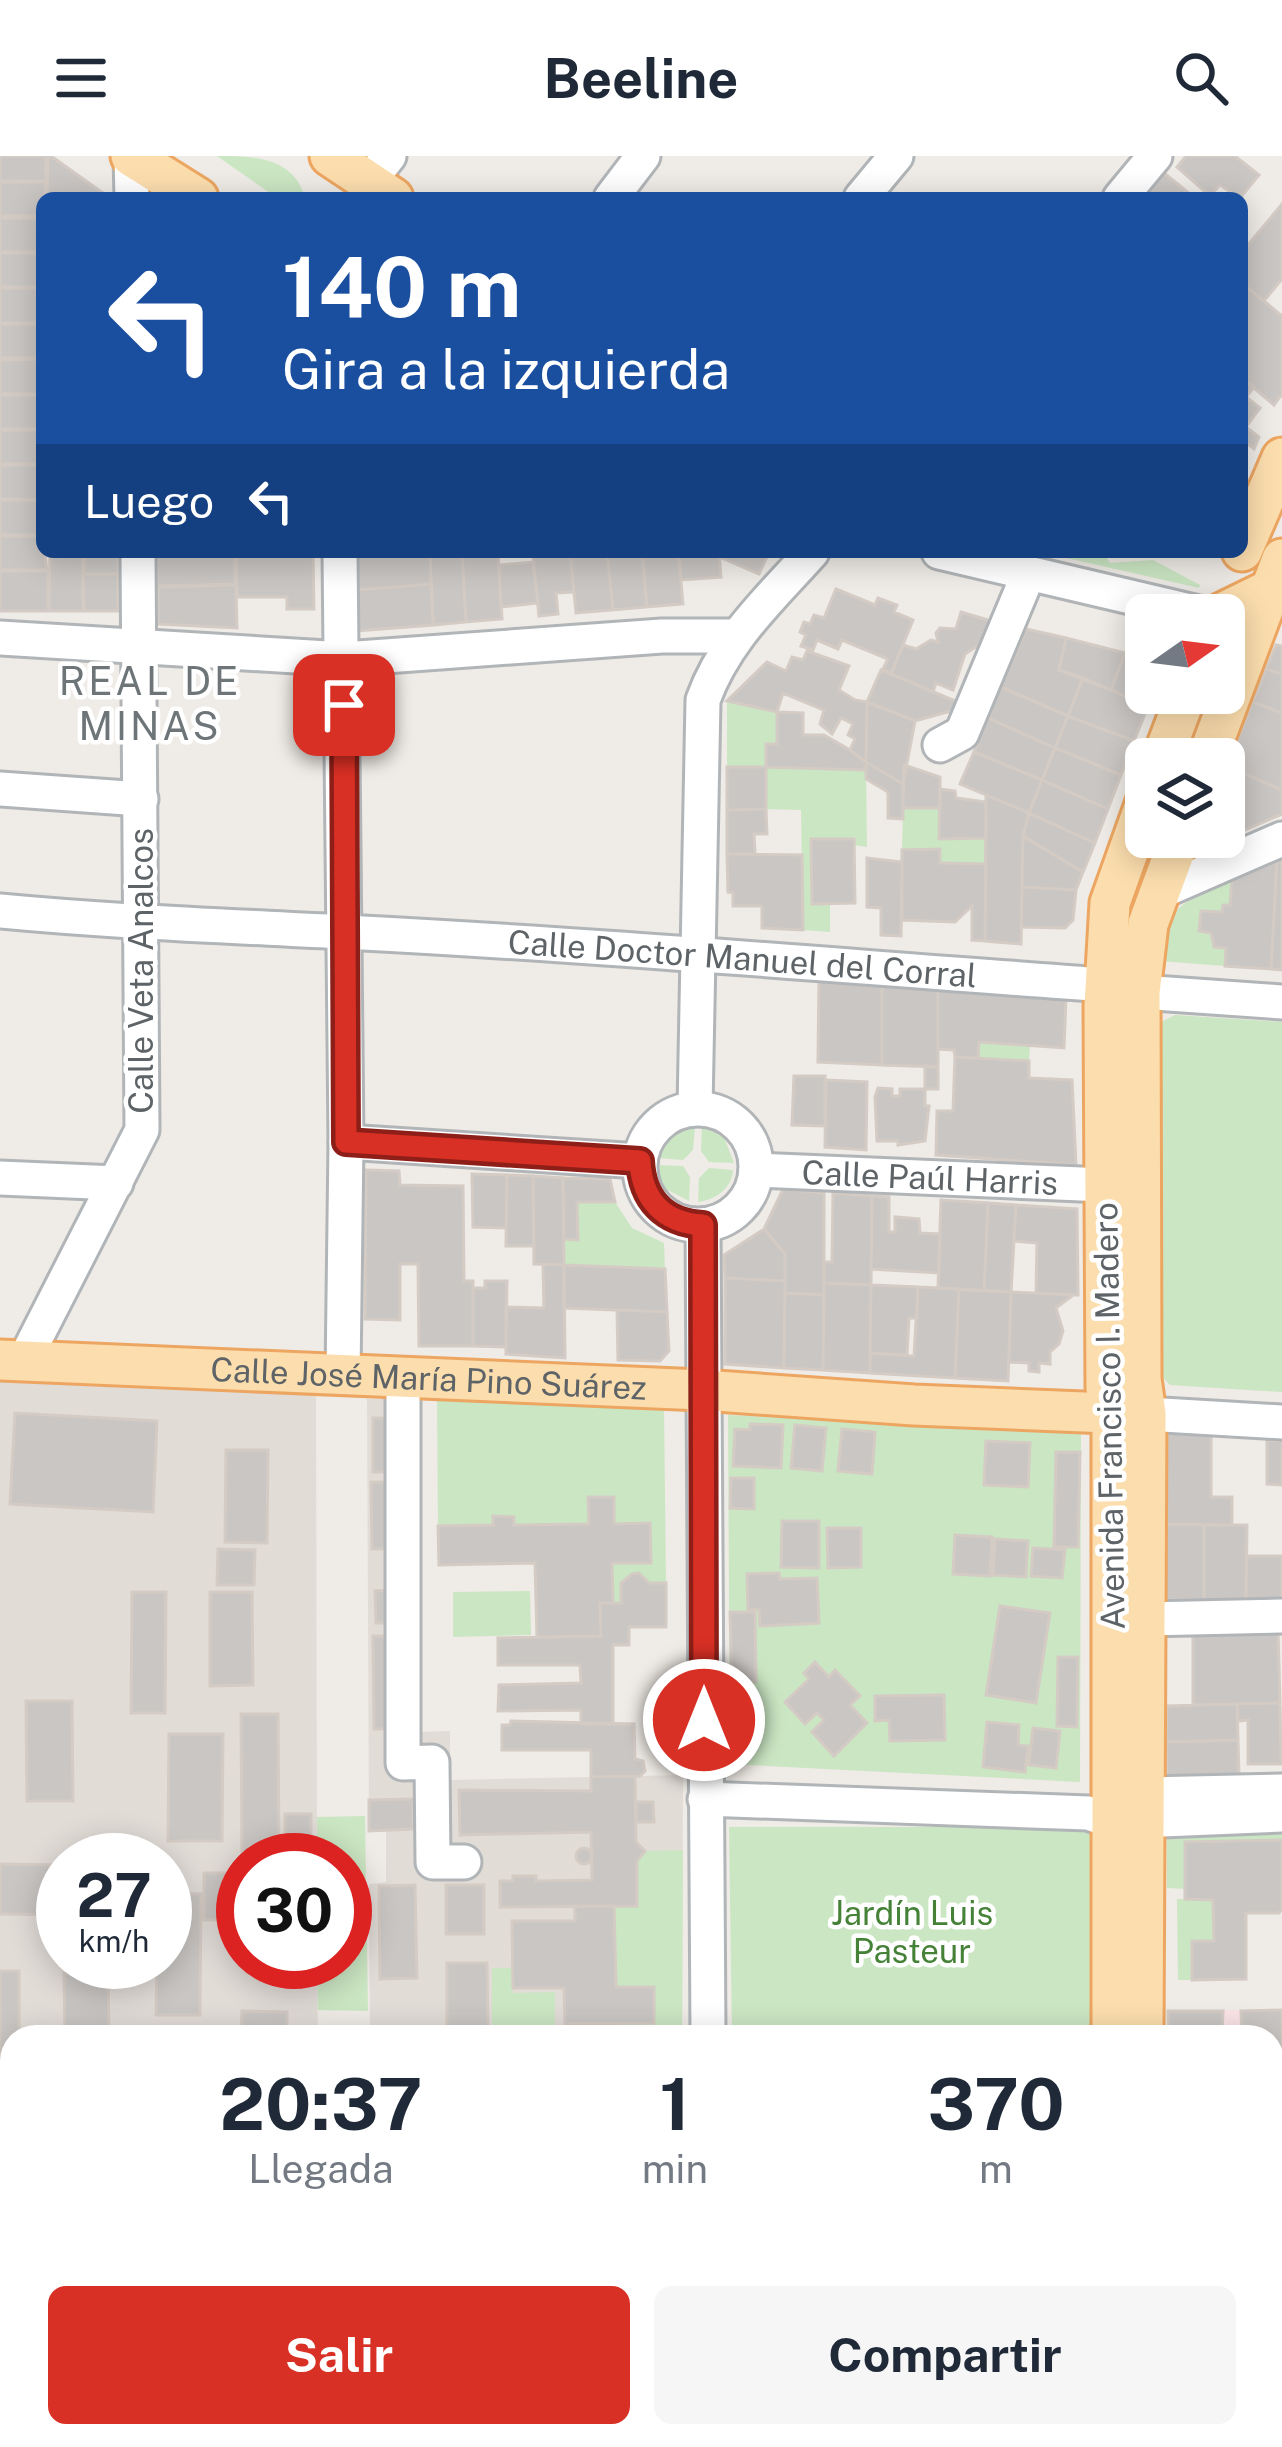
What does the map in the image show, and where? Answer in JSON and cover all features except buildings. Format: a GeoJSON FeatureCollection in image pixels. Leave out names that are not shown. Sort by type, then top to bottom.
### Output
{"type":"FeatureCollection","features":[{"type":"Feature","properties":{"kind":"main road"},"geometry":{"type":"LineString","coordinates":[[131,156],[188,192]]}},
{"type":"Feature","properties":{"kind":"main road"},"geometry":{"type":"LineString","coordinates":[[330,156],[387,186]]}},
{"type":"Feature","properties":{"kind":"main road"},"geometry":{"type":"LineString","coordinates":[[1250,542],[1282,458]]}},
{"type":"Feature","properties":{"kind":"main road"},"geometry":{"type":"LineString","coordinates":[[1224,594],[1242,558]]}},
{"type":"Feature","properties":{"kind":"main road"},"geometry":{"type":"LineString","coordinates":[[1245,598],[1278,579]]}},
{"type":"Feature","properties":{"kind":"main road"},"geometry":{"type":"LineString","coordinates":[[1245,658],[1278,579]]}},
{"type":"Feature","properties":{"kind":"main road","name":"Avenida Francisco I. Madero"},"geometry":{"type":"LineString","coordinates":[[1112,2025],[1129,1414],[1141,1379],[1122,989],[1110,903],[1126,858]]}},
{"type":"Feature","properties":{"kind":"main road","name":"Avenida Francisco I. Madero"},"geometry":{"type":"LineString","coordinates":[[1142,2025],[1121,1810],[1145,1619],[1129,1414],[1106,1388],[1105,1185],[1122,989],[1172,858]]}},
{"type":"Feature","properties":{"kind":"main road","name":"Calle José María Pino Suárez"},"geometry":{"type":"LineString","coordinates":[[12,1360],[1129,1414]]}},
{"type":"Feature","properties":{"kind":"street"},"geometry":{"type":"LineString","coordinates":[[131,156],[132,192]]}},
{"type":"Feature","properties":{"kind":"street"},"geometry":{"type":"LineString","coordinates":[[615,192],[643,156]]}},
{"type":"Feature","properties":{"kind":"street"},"geometry":{"type":"LineString","coordinates":[[866,192],[896,156]]}},
{"type":"Feature","properties":{"kind":"street"},"geometry":{"type":"LineString","coordinates":[[1125,192],[1155,156]]}},
{"type":"Feature","properties":{"kind":"street","name":"Calle Veta Analcos"},"geometry":{"type":"LineString","coordinates":[[12,1360],[142,1130],[138,558]]}},
{"type":"Feature","properties":{"kind":"street"},"geometry":{"type":"LineString","coordinates":[[340,558],[346,1142],[343,1376]]}},
{"type":"Feature","properties":{"kind":"street"},"geometry":{"type":"LineString","coordinates":[[695,1108],[703,700],[714,668],[735,636],[806,558]]}},
{"type":"Feature","properties":{"kind":"street"},"geometry":{"type":"LineString","coordinates":[[963,558],[1125,596]]}},
{"type":"Feature","properties":{"kind":"street"},"geometry":{"type":"LineString","coordinates":[[940,746],[962,733],[1028,575]]}},
{"type":"Feature","properties":{"kind":"street"},"geometry":{"type":"LineString","coordinates":[[0,638],[344,659],[662,636],[735,636]]}},
{"type":"Feature","properties":{"kind":"street"},"geometry":{"type":"LineString","coordinates":[[0,789],[141,799]]}},
{"type":"Feature","properties":{"kind":"street"},"geometry":{"type":"LineString","coordinates":[[1160,892],[1282,839]]}},
{"type":"Feature","properties":{"kind":"street","name":"Calle Doctor Manuel del Corral"},"geometry":{"type":"LineString","coordinates":[[0,911],[143,925],[344,932],[695,956],[1282,1002]]}},
{"type":"Feature","properties":{"kind":"street"},"geometry":{"type":"LineString","coordinates":[[695,1108],[727,1116],[739,1125],[749,1138],[756,1170],[753,1186],[734,1214],[703,1225],[686,1224],[656,1208],[646,1194],[640,1161],[644,1145],[664,1119],[695,1108]]}},
{"type":"Feature","properties":{"kind":"street"},"geometry":{"type":"LineString","coordinates":[[346,1142],[640,1161]]}},
{"type":"Feature","properties":{"kind":"street","name":"Calle Paúl Harris"},"geometry":{"type":"LineString","coordinates":[[756,1170],[1105,1185]]}},
{"type":"Feature","properties":{"kind":"street"},"geometry":{"type":"LineString","coordinates":[[0,1178],[116,1183]]}},
{"type":"Feature","properties":{"kind":"street"},"geometry":{"type":"LineString","coordinates":[[703,1225],[708,2025]]}},
{"type":"Feature","properties":{"kind":"street"},"geometry":{"type":"LineString","coordinates":[[403,1378],[403,1763],[432,1762],[433,1862],[464,1862]]}},
{"type":"Feature","properties":{"kind":"street"},"geometry":{"type":"LineString","coordinates":[[1129,1414],[1282,1422]]}},
{"type":"Feature","properties":{"kind":"street"},"geometry":{"type":"LineString","coordinates":[[1145,1619],[1282,1616]]}},
{"type":"Feature","properties":{"kind":"street"},"geometry":{"type":"LineString","coordinates":[[1121,1810],[1282,1791]]}},
{"type":"Feature","properties":{"kind":"street"},"geometry":{"type":"LineString","coordinates":[[705,1798],[1282,1815]]}},
{"type":"Feature","properties":{"kind":"shaded area"},"geometry":{"type":"Polygon","coordinates":[[[0,1378],[316,1393],[317,1833],[216,1833],[216,1989],[317,1989],[318,2025],[0,2025],[0,1378]]]}},
{"type":"Feature","properties":{"kind":"shaded area"},"geometry":{"type":"Polygon","coordinates":[[[367,1399],[414,1399],[419,1732],[450,1731],[450,1780],[683,1775],[682,2025],[370,2025],[372,1884],[386,1882],[386,1831],[369,1831],[367,1399]]]}},
{"type":"Feature","properties":{"kind":"shaded area"},"geometry":{"type":"Polygon","coordinates":[[[1282,2010],[1282,2025],[1169,2025],[1168,2011],[1282,2010]]]}},
{"type":"Feature","properties":{"kind":"green space"},"geometry":{"type":"Polygon","coordinates":[[[217,156],[279,165],[303,192],[268,192],[217,156]]]}},
{"type":"Feature","properties":{"kind":"green space"},"geometry":{"type":"Polygon","coordinates":[[[1066,558],[1107,558],[1110,563],[1153,560],[1199,588],[1066,558]]]}},
{"type":"Feature","properties":{"kind":"green space"},"geometry":{"type":"Polygon","coordinates":[[[727,701],[777,712],[777,744],[766,767],[866,770],[867,847],[854,845],[853,839],[811,840],[812,903],[830,903],[830,932],[803,930],[801,810],[766,809],[765,767],[727,767],[727,701]]]}},
{"type":"Feature","properties":{"kind":"green space"},"geometry":{"type":"Polygon","coordinates":[[[903,808],[940,808],[939,839],[986,838],[986,864],[940,863],[939,850],[902,850],[903,808]]]}},
{"type":"Feature","properties":{"kind":"green space"},"geometry":{"type":"Polygon","coordinates":[[[1232,880],[1230,905],[1222,912],[1201,911],[1199,931],[1211,933],[1214,947],[1226,948],[1225,966],[1160,961],[1166,929],[1180,908],[1232,880]]]}},
{"type":"Feature","properties":{"kind":"green space"},"geometry":{"type":"Polygon","coordinates":[[[1175,1015],[1282,1022],[1282,1392],[1170,1385],[1155,1369],[1159,1023],[1175,1015]]]}},
{"type":"Feature","properties":{"kind":"green space"},"geometry":{"type":"Polygon","coordinates":[[[979,1042],[1030,1046],[1029,1061],[978,1058],[979,1042]]]}},
{"type":"Feature","properties":{"kind":"green space"},"geometry":{"type":"Polygon","coordinates":[[[695,1126],[693,1150],[683,1160],[657,1158],[663,1142],[695,1126]]]}},
{"type":"Feature","properties":{"kind":"green space"},"geometry":{"type":"Polygon","coordinates":[[[702,1126],[724,1137],[734,1163],[709,1162],[701,1151],[702,1126]]]}},
{"type":"Feature","properties":{"kind":"green space"},"geometry":{"type":"Polygon","coordinates":[[[656,1165],[683,1166],[690,1177],[689,1201],[664,1188],[656,1165]]]}},
{"type":"Feature","properties":{"kind":"green space"},"geometry":{"type":"Polygon","coordinates":[[[709,1168],[733,1170],[732,1176],[722,1192],[698,1202],[699,1178],[709,1168]]]}},
{"type":"Feature","properties":{"kind":"green space"},"geometry":{"type":"Polygon","coordinates":[[[577,1202],[615,1202],[632,1228],[664,1243],[665,1269],[564,1265],[564,1239],[578,1239],[577,1202]]]}},
{"type":"Feature","properties":{"kind":"green space"},"geometry":{"type":"Polygon","coordinates":[[[437,1399],[664,1407],[666,1583],[649,1583],[639,1573],[632,1574],[621,1583],[621,1603],[613,1603],[612,1563],[651,1562],[650,1524],[614,1524],[614,1497],[589,1498],[589,1524],[514,1525],[513,1517],[494,1516],[493,1525],[438,1526],[437,1399]]]}},
{"type":"Feature","properties":{"kind":"green space"},"geometry":{"type":"Polygon","coordinates":[[[728,1415],[1081,1432],[1080,1782],[730,1764],[728,1415]]]}},
{"type":"Feature","properties":{"kind":"green space"},"geometry":{"type":"Polygon","coordinates":[[[530,1591],[531,1635],[453,1637],[453,1592],[530,1591]]]}},
{"type":"Feature","properties":{"kind":"green space"},"geometry":{"type":"Polygon","coordinates":[[[365,1816],[365,1833],[317,1833],[317,1817],[365,1816]]]}},
{"type":"Feature","properties":{"kind":"green space","name":"Jardín Luis Pasteur"},"geometry":{"type":"Polygon","coordinates":[[[729,1827],[1093,1827],[1094,2025],[732,2025],[729,1827]]]}},
{"type":"Feature","properties":{"kind":"green space"},"geometry":{"type":"Polygon","coordinates":[[[1282,1829],[1282,1840],[1186,1889],[1167,1888],[1167,1832],[1282,1829]]]}},
{"type":"Feature","properties":{"kind":"green space"},"geometry":{"type":"Polygon","coordinates":[[[683,1850],[682,2025],[627,2025],[654,2023],[654,1988],[616,1987],[614,1906],[637,1905],[637,1861],[645,1851],[683,1850]]]}},
{"type":"Feature","properties":{"kind":"green space"},"geometry":{"type":"Polygon","coordinates":[[[1177,1899],[1213,1900],[1214,1941],[1192,1942],[1192,1980],[1178,1980],[1177,1899]]]}},
{"type":"Feature","properties":{"kind":"green space"},"geometry":{"type":"Polygon","coordinates":[[[492,1968],[512,1968],[513,1993],[555,1992],[555,2025],[492,2025],[492,1968]]]}},
{"type":"Feature","properties":{"kind":"green space"},"geometry":{"type":"Polygon","coordinates":[[[318,1989],[368,1989],[368,2011],[318,2010],[318,1989]]]}},
{"type":"Feature","properties":{"kind":"district","name":"REAL DE MINAS"},"geometry":{"type":"Point","coordinates":[150,704]}},
{"type":"Feature","properties":{"kind":"route"},"geometry":{"type":"LineString","coordinates":[[344,705],[346,1142],[640,1161],[640,1178],[656,1208],[686,1224],[703,1225],[704,1720]]}}]}
